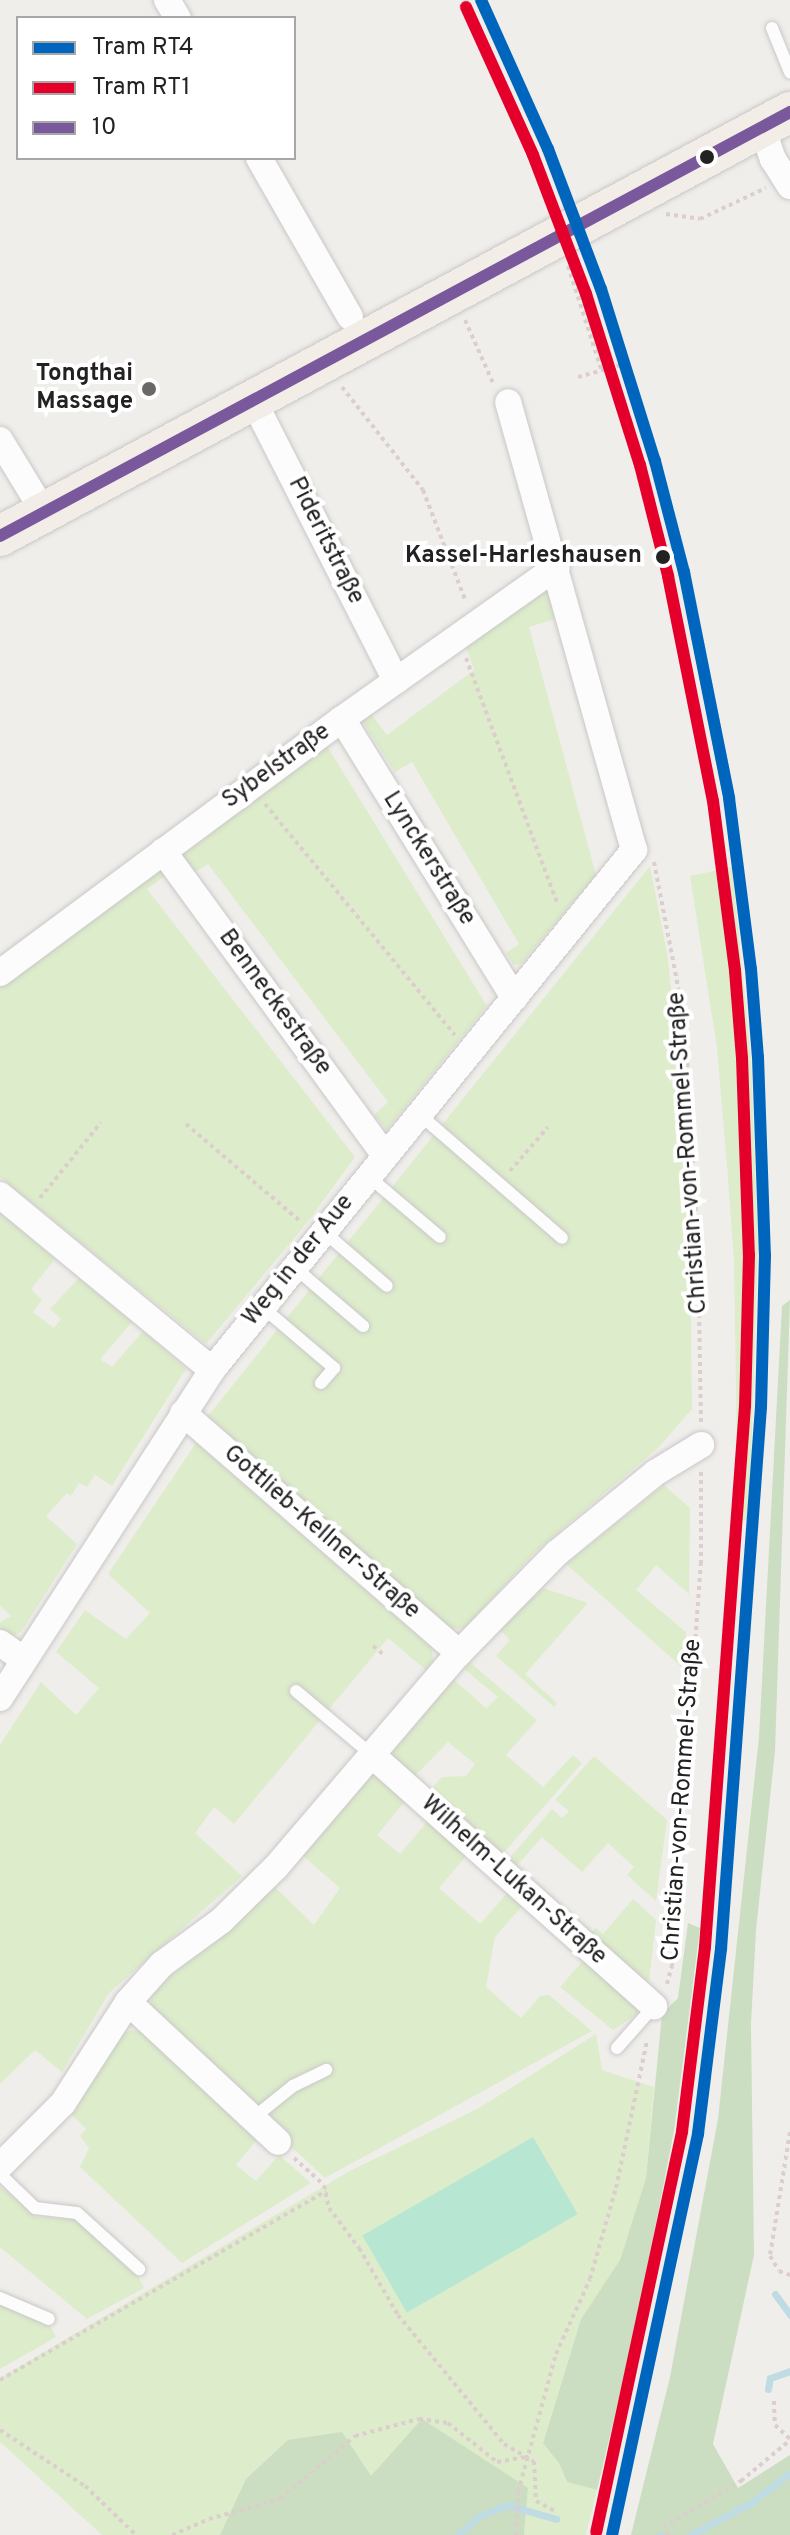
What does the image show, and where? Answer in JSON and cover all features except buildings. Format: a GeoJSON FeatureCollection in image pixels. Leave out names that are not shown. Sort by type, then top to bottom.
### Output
{"type":"FeatureCollection","features":[{"type":"Feature","properties":{"kind":"main road"},"geometry":{"type":"LineString","coordinates":[[0,536],[460,289],[648,203],[776,119]]}},
{"type":"Feature","properties":{"kind":"street"},"geometry":{"type":"LineString","coordinates":[[776,119],[773,159],[788,182]]}},
{"type":"Feature","properties":{"kind":"street"},"geometry":{"type":"LineString","coordinates":[[260,160],[350,317]]}},
{"type":"Feature","properties":{"kind":"street","name":"Pideritstraße"},"geometry":{"type":"LineString","coordinates":[[254,402],[396,681]]}},
{"type":"Feature","properties":{"kind":"street"},"geometry":{"type":"LineString","coordinates":[[508,402],[557,567],[634,850]]}},
{"type":"Feature","properties":{"kind":"street"},"geometry":{"type":"LineString","coordinates":[[0,440],[45,514]]}},
{"type":"Feature","properties":{"kind":"street","name":"Sybelstraße"},"geometry":{"type":"LineString","coordinates":[[0,973],[342,719],[557,567]]}},
{"type":"Feature","properties":{"kind":"street","name":"Lynckerstraße"},"geometry":{"type":"LineString","coordinates":[[342,719],[514,998]]}},
{"type":"Feature","properties":{"kind":"street","name":"Weg in der Aue"},"geometry":{"type":"LineString","coordinates":[[0,1698],[212,1370],[634,850]]}},
{"type":"Feature","properties":{"kind":"street","name":"Benneckestraße"},"geometry":{"type":"LineString","coordinates":[[163,851],[385,1155]]}},
{"type":"Feature","properties":{"kind":"street"},"geometry":{"type":"LineString","coordinates":[[0,1195],[212,1370]]}},
{"type":"Feature","properties":{"kind":"street","name":"Gottlieb-Kellner-Straße"},"geometry":{"type":"LineString","coordinates":[[183,1413],[459,1653]]}},
{"type":"Feature","properties":{"kind":"street"},"geometry":{"type":"LineString","coordinates":[[0,2166],[63,2103],[128,2002],[162,1964],[221,1921],[276,1867],[459,1653],[557,1553],[655,1473],[701,1445]]}},
{"type":"Feature","properties":{"kind":"street"},"geometry":{"type":"LineString","coordinates":[[0,1643],[23,1659]]}},
{"type":"Feature","properties":{"kind":"street","name":"Wilhelm-Lukan-Straße"},"geometry":{"type":"LineString","coordinates":[[372,1755],[654,2006]]}},
{"type":"Feature","properties":{"kind":"street"},"geometry":{"type":"LineString","coordinates":[[128,2002],[278,2142]]}},
{"type":"Feature","properties":{"kind":"lane"},"geometry":{"type":"LineString","coordinates":[[772,28],[786,51],[790,72]]}},
{"type":"Feature","properties":{"kind":"lane"},"geometry":{"type":"LineString","coordinates":[[419,1114],[562,1238]]}},
{"type":"Feature","properties":{"kind":"lane"},"geometry":{"type":"LineString","coordinates":[[368,1176],[440,1237]]}},
{"type":"Feature","properties":{"kind":"lane"},"geometry":{"type":"LineString","coordinates":[[321,1233],[387,1286]]}},
{"type":"Feature","properties":{"kind":"lane"},"geometry":{"type":"LineString","coordinates":[[294,1267],[363,1326]]}},
{"type":"Feature","properties":{"kind":"lane"},"geometry":{"type":"LineString","coordinates":[[261,1306],[334,1368],[321,1383]]}},
{"type":"Feature","properties":{"kind":"lane","name":"Wilhelm-Lukan-Straße"},"geometry":{"type":"LineString","coordinates":[[296,1691],[372,1755]]}},
{"type":"Feature","properties":{"kind":"lane"},"geometry":{"type":"LineString","coordinates":[[617,2048],[654,2006]]}},
{"type":"Feature","properties":{"kind":"lane"},"geometry":{"type":"LineString","coordinates":[[252,2119],[293,2086],[326,2070]]}},
{"type":"Feature","properties":{"kind":"lane"},"geometry":{"type":"LineString","coordinates":[[0,2174],[35,2208],[77,2213],[139,2269]]}},
{"type":"Feature","properties":{"kind":"lane"},"geometry":{"type":"LineString","coordinates":[[0,2298],[49,2319]]}},
{"type":"Feature","properties":{"kind":"path"},"geometry":{"type":"LineString","coordinates":[[648,203],[700,219],[788,182]]}},
{"type":"Feature","properties":{"kind":"path"},"geometry":{"type":"LineString","coordinates":[[567,264],[602,372]]}},
{"type":"Feature","properties":{"kind":"path"},"geometry":{"type":"LineString","coordinates":[[460,289],[491,381],[508,402]]}},
{"type":"Feature","properties":{"kind":"path"},"geometry":{"type":"LineString","coordinates":[[578,377],[621,365]]}},
{"type":"Feature","properties":{"kind":"path"},"geometry":{"type":"LineString","coordinates":[[320,366],[423,490],[466,631],[568,933]]}},
{"type":"Feature","properties":{"kind":"path"},"geometry":{"type":"LineString","coordinates":[[251,786],[443,1021]]}},
{"type":"Feature","properties":{"kind":"path","name":"Christian-von-Rommel-Straße"},"geometry":{"type":"LineString","coordinates":[[516,2535],[518,2492],[556,2354],[590,2279],[616,2188],[654,2006],[665,1988],[672,1965],[701,1564],[701,1349],[685,1023],[654,859],[634,850]]}},
{"type":"Feature","properties":{"kind":"path"},"geometry":{"type":"LineString","coordinates":[[37,1202],[101,1122]]}},
{"type":"Feature","properties":{"kind":"path"},"geometry":{"type":"LineString","coordinates":[[186,1124],[321,1233]]}},
{"type":"Feature","properties":{"kind":"path"},"geometry":{"type":"LineString","coordinates":[[506,1177],[548,1127]]}},
{"type":"Feature","properties":{"kind":"path"},"geometry":{"type":"LineString","coordinates":[[373,1646],[384,1655]]}},
{"type":"Feature","properties":{"kind":"path"},"geometry":{"type":"LineString","coordinates":[[790,2132],[770,2256],[779,2271],[790,2275]]}},
{"type":"Feature","properties":{"kind":"path"},"geometry":{"type":"LineString","coordinates":[[278,2142],[326,2191],[329,2208],[359,2248],[398,2315],[504,2444],[534,2461],[536,2501],[557,2512]]}},
{"type":"Feature","properties":{"kind":"path"},"geometry":{"type":"LineString","coordinates":[[0,2380],[326,2191]]}},
{"type":"Feature","properties":{"kind":"path"},"geometry":{"type":"LineString","coordinates":[[668,2535],[663,2527],[741,2481],[790,2440],[775,2425],[774,2401]]}},
{"type":"Feature","properties":{"kind":"path"},"geometry":{"type":"LineString","coordinates":[[172,2535],[209,2519],[280,2499],[355,2436],[419,2419],[448,2423],[497,2462],[529,2456]]}},
{"type":"Feature","properties":{"kind":"path"},"geometry":{"type":"LineString","coordinates":[[0,2430],[85,2486],[136,2535]]}},
{"type":"Feature","properties":{"kind":"green space"},"geometry":{"type":"Polygon","coordinates":[[[547,590],[555,619],[529,627],[596,875],[521,964],[514,965],[506,953],[519,944],[412,762],[395,772],[362,721],[371,714],[387,735],[474,670],[465,643],[547,590]]]}},
{"type":"Feature","properties":{"kind":"green space"},"geometry":{"type":"Polygon","coordinates":[[[327,746],[487,1006],[387,1130],[374,1115],[388,1102],[208,864],[194,873],[181,856],[327,746]]]}},
{"type":"Feature","properties":{"kind":"green space"},"geometry":{"type":"Polygon","coordinates":[[[163,865],[169,873],[147,889],[355,1157],[310,1219],[206,1344],[0,1177],[0,988],[163,865]]]}},
{"type":"Feature","properties":{"kind":"green space"},"geometry":{"type":"Polygon","coordinates":[[[650,866],[667,953],[678,1048],[690,1225],[692,1409],[658,1448],[534,1553],[464,1629],[448,1629],[208,1416],[650,866]]]}},
{"type":"Feature","properties":{"kind":"green space"},"geometry":{"type":"Polygon","coordinates":[[[732,867],[751,1058],[758,1245],[749,1520],[738,1520],[734,1262],[717,1048],[690,876],[732,867]]]}},
{"type":"Feature","properties":{"kind":"green space"},"geometry":{"type":"Polygon","coordinates":[[[0,1212],[55,1259],[31,1289],[42,1300],[33,1312],[54,1328],[61,1319],[50,1309],[79,1278],[132,1322],[100,1359],[112,1367],[143,1331],[186,1369],[112,1486],[95,1475],[87,1487],[79,1483],[71,1496],[67,1493],[46,1516],[77,1544],[21,1632],[11,1636],[0,1628],[0,1622],[11,1616],[0,1606],[0,1212]]]}},
{"type":"Feature","properties":{"kind":"green space"},"geometry":{"type":"Polygon","coordinates":[[[790,1300],[775,1751],[756,1930],[751,2024],[754,2255],[713,2444],[738,2488],[790,2455],[790,2535],[631,2535],[670,2377],[718,2119],[759,1737],[782,1306],[790,1300]]]}},
{"type":"Feature","properties":{"kind":"green space"},"geometry":{"type":"Polygon","coordinates":[[[196,1443],[432,1648],[433,1661],[426,1670],[388,1638],[234,1824],[214,1807],[195,1833],[242,1876],[109,1993],[62,2072],[35,2050],[0,2084],[0,1745],[41,1682],[76,1715],[99,1688],[56,1652],[85,1610],[126,1639],[150,1613],[108,1574],[196,1443]]]}},
{"type":"Feature","properties":{"kind":"green space"},"geometry":{"type":"Polygon","coordinates":[[[664,1485],[690,1508],[689,1594],[656,1565],[636,1590],[686,1632],[686,1671],[566,1564],[664,1485]]]}},
{"type":"Feature","properties":{"kind":"green space"},"geometry":{"type":"Polygon","coordinates":[[[543,1588],[588,1603],[525,1674],[557,1703],[554,1707],[496,1656],[510,1640],[499,1629],[543,1588]]]}},
{"type":"Feature","properties":{"kind":"green space"},"geometry":{"type":"Polygon","coordinates":[[[470,1662],[537,1720],[506,1755],[543,1787],[573,1755],[582,1763],[500,1857],[427,1793],[442,1777],[466,1776],[475,1764],[448,1742],[412,1779],[392,1762],[393,1751],[453,1679],[486,1708],[498,1697],[464,1669],[470,1662]]]}},
{"type":"Feature","properties":{"kind":"green space"},"geometry":{"type":"Polygon","coordinates":[[[594,1756],[667,1820],[656,1901],[627,1875],[634,1867],[608,1843],[582,1872],[542,1837],[514,1869],[506,1862],[552,1809],[562,1818],[569,1811],[555,1800],[594,1756]]]}},
{"type":"Feature","properties":{"kind":"green space"},"geometry":{"type":"Polygon","coordinates":[[[377,1773],[407,1799],[377,1835],[400,1854],[428,1821],[467,1855],[439,1888],[480,1924],[509,1891],[524,1904],[495,1937],[486,1987],[521,2018],[540,1996],[549,1995],[592,2031],[325,2178],[282,2138],[287,2131],[151,2006],[150,1992],[232,1928],[274,1886],[314,1925],[340,1888],[301,1854],[369,1776],[377,1773]]]}},
{"type":"Feature","properties":{"kind":"green space"},"geometry":{"type":"Polygon","coordinates":[[[633,1899],[656,1920],[649,1981],[641,1982],[588,1936],[596,1928],[603,1934],[633,1899]]]}},
{"type":"Feature","properties":{"kind":"green space"},"geometry":{"type":"Polygon","coordinates":[[[688,1923],[700,1928],[674,2131],[635,2330],[597,2490],[567,2482],[559,2463],[543,2443],[581,2319],[620,2260],[646,2178],[662,2014],[678,1998],[688,1923]]]}},
{"type":"Feature","properties":{"kind":"green space"},"geometry":{"type":"Polygon","coordinates":[[[587,1956],[640,2003],[637,2014],[613,2030],[560,1987],[587,1956]]]}},
{"type":"Feature","properties":{"kind":"green space"},"geometry":{"type":"Polygon","coordinates":[[[131,2030],[144,2031],[260,2136],[236,2165],[256,2181],[279,2155],[311,2183],[182,2263],[80,2167],[89,2148],[80,2136],[86,2129],[72,2115],[120,2035],[131,2030]]]}},
{"type":"Feature","properties":{"kind":"green space"},"geometry":{"type":"Polygon","coordinates":[[[596,2034],[602,2070],[654,2087],[646,2178],[620,2260],[581,2319],[543,2442],[559,2463],[567,2482],[597,2490],[586,2535],[524,2535],[528,2488],[371,2477],[230,2535],[102,2535],[0,2442],[0,2378],[348,2172],[479,2108],[596,2034]]]}},
{"type":"Feature","properties":{"kind":"green space"},"geometry":{"type":"Polygon","coordinates":[[[533,2137],[577,2214],[407,2313],[362,2236],[533,2137]]]}},
{"type":"Feature","properties":{"kind":"green space"},"geometry":{"type":"Polygon","coordinates":[[[0,2186],[36,2217],[75,2219],[136,2271],[144,2288],[87,2319],[0,2247],[0,2186]]]}},
{"type":"Feature","properties":{"kind":"green space"},"geometry":{"type":"Polygon","coordinates":[[[0,2302],[48,2321],[56,2337],[0,2369],[0,2302]]]}},
{"type":"Feature","properties":{"kind":"green space"},"geometry":{"type":"Polygon","coordinates":[[[422,2419],[528,2488],[524,2535],[220,2535],[246,2479],[288,2440],[342,2432],[371,2476],[422,2419]]]}},
{"type":"Feature","properties":{"kind":"waterway"},"geometry":{"type":"LineString","coordinates":[[775,2294],[790,2315]]}},
{"type":"Feature","properties":{"kind":"waterway"},"geometry":{"type":"LineString","coordinates":[[768,2389],[770,2378],[790,2371]]}},
{"type":"Feature","properties":{"kind":"waterway"},"geometry":{"type":"LineString","coordinates":[[690,2535],[751,2503],[790,2473]]}},
{"type":"Feature","properties":{"kind":"waterway"},"geometry":{"type":"LineString","coordinates":[[458,2535],[479,2516],[507,2505],[556,2519]]}},
{"type":"Feature","properties":{"kind":"tram line","name":"RT4"},"geometry":{"type":"LineString","coordinates":[[481,0],[548,149],[601,289],[655,461],[684,572],[729,798],[751,969],[758,1057],[765,1255],[761,1407],[721,1949],[698,2134],[612,2535]]}},
{"type":"Feature","properties":{"kind":"tram line","name":"RT1"},"geometry":{"type":"LineString","coordinates":[[466,7],[533,155],[586,294],[640,465],[668,576],[713,801],[735,971],[742,1058],[749,1255],[745,1406],[705,1947],[682,2132],[596,2532]]}},
{"type":"Feature","properties":{"kind":"transit line","name":"10"},"geometry":{"type":"LineString","coordinates":[[0,536],[790,112]]}},
{"type":"Feature","properties":{"kind":"place","name":"Tongthai Massage"},"geometry":{"type":"Point","coordinates":[149,389]}},
{"type":"Feature","properties":{"kind":"place","name":"Kassel-Harleshausen"},"geometry":{"type":"Point","coordinates":[663,557]}}]}
